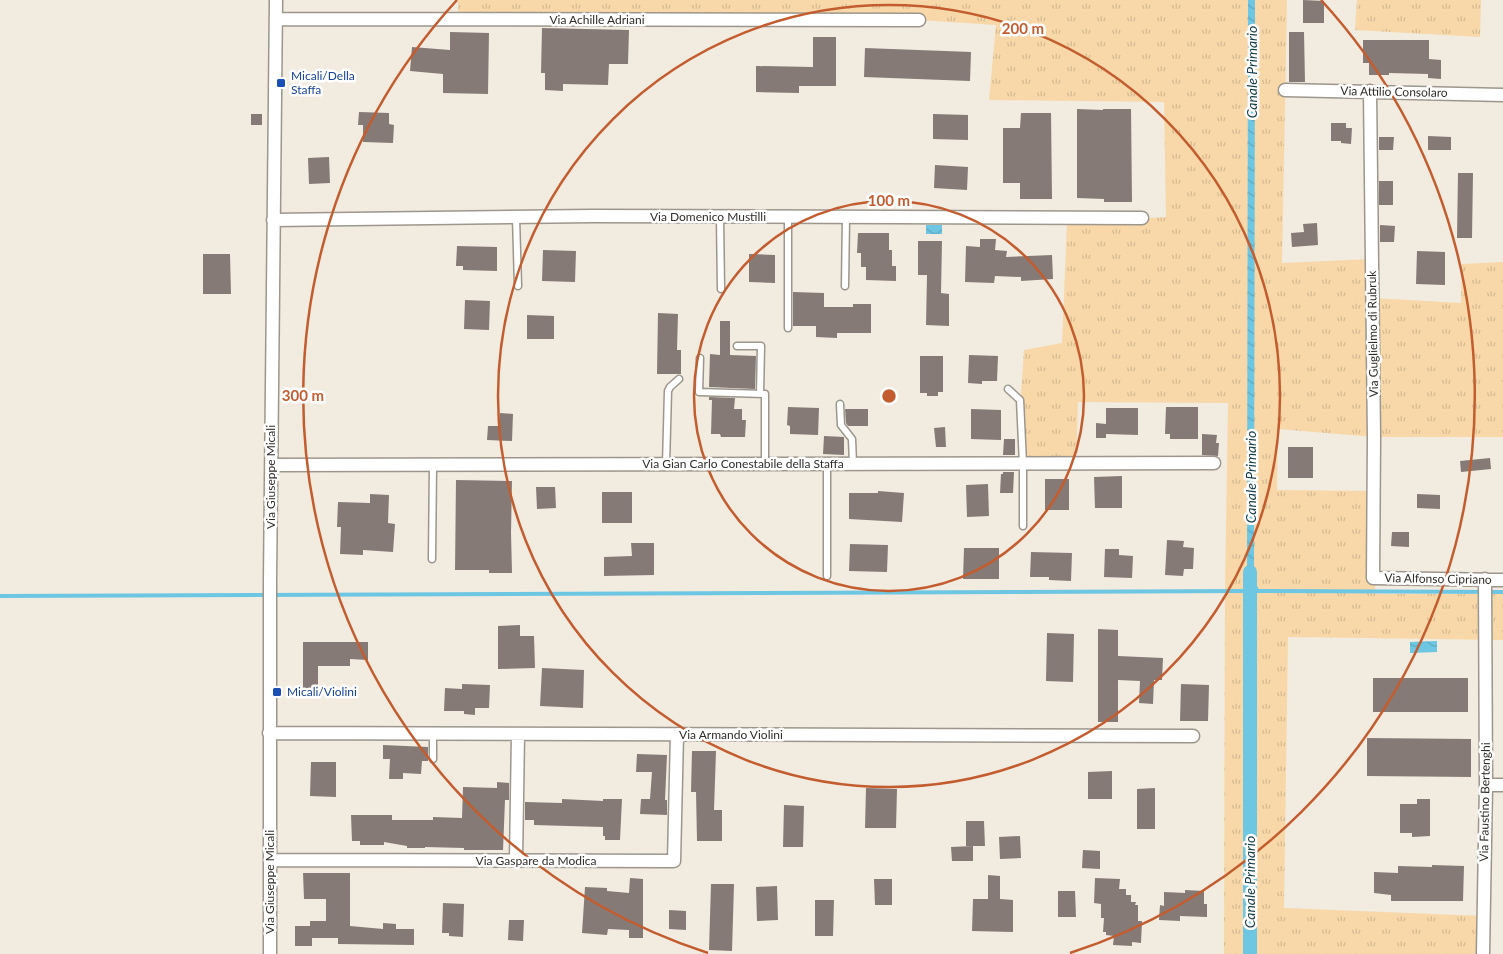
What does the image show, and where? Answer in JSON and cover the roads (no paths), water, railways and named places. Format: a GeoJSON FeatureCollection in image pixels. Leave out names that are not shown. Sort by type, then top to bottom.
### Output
{"type":"FeatureCollection","features":[{"type":"Feature","properties":{"kind":"street","name":"Via Giuseppe Micali"},"geometry":{"type":"LineString","coordinates":[[270,954],[269,734],[276,0]]}},
{"type":"Feature","properties":{"kind":"street","name":"Via Achille Adriani"},"geometry":{"type":"LineString","coordinates":[[276,19],[919,20]]}},
{"type":"Feature","properties":{"kind":"street","name":"Via Attilio Consolaro"},"geometry":{"type":"LineString","coordinates":[[1285,90],[1503,95]]}},
{"type":"Feature","properties":{"kind":"street","name":"Via Guglielmo di Rubruk"},"geometry":{"type":"LineString","coordinates":[[1370,91],[1374,437],[1373,578]]}},
{"type":"Feature","properties":{"kind":"street","name":"Via Domenico Mustilli"},"geometry":{"type":"LineString","coordinates":[[273,220],[516,217],[1142,218]]}},
{"type":"Feature","properties":{"kind":"street","name":"Via Gian Carlo Conestabile della Staffa"},"geometry":{"type":"LineString","coordinates":[[271,466],[1214,463]]}},
{"type":"Feature","properties":{"kind":"street","name":"Via Alfonso Cipriano"},"geometry":{"type":"LineString","coordinates":[[1373,578],[1503,580]]}},
{"type":"Feature","properties":{"kind":"street","name":"Via Faustino Bertenghi"},"geometry":{"type":"LineString","coordinates":[[1483,954],[1486,785],[1486,580]]}},
{"type":"Feature","properties":{"kind":"street","name":"Via Armando Violini"},"geometry":{"type":"LineString","coordinates":[[269,734],[1193,736]]}},
{"type":"Feature","properties":{"kind":"street"},"geometry":{"type":"LineString","coordinates":[[516,860],[518,734]]}},
{"type":"Feature","properties":{"kind":"street","name":"Via Gaspare da Modica"},"geometry":{"type":"LineString","coordinates":[[270,860],[674,861],[677,734]]}},
{"type":"Feature","properties":{"kind":"street"},"geometry":{"type":"LineString","coordinates":[[1486,785],[1503,784]]}},
{"type":"Feature","properties":{"kind":"lane"},"geometry":{"type":"LineString","coordinates":[[516,217],[518,286]]}},
{"type":"Feature","properties":{"kind":"lane"},"geometry":{"type":"LineString","coordinates":[[720,217],[721,289]]}},
{"type":"Feature","properties":{"kind":"lane"},"geometry":{"type":"LineString","coordinates":[[788,217],[788,328]]}},
{"type":"Feature","properties":{"kind":"lane"},"geometry":{"type":"LineString","coordinates":[[846,218],[846,286]]}},
{"type":"Feature","properties":{"kind":"lane"},"geometry":{"type":"LineString","coordinates":[[737,346],[761,346],[760,394]]}},
{"type":"Feature","properties":{"kind":"lane"},"geometry":{"type":"LineString","coordinates":[[700,358],[699,392],[765,394],[765,464]]}},
{"type":"Feature","properties":{"kind":"lane"},"geometry":{"type":"LineString","coordinates":[[666,464],[668,391],[679,379]]}},
{"type":"Feature","properties":{"kind":"lane"},"geometry":{"type":"LineString","coordinates":[[1008,389],[1020,400],[1023,526]]}},
{"type":"Feature","properties":{"kind":"lane"},"geometry":{"type":"LineString","coordinates":[[840,404],[841,425],[852,439],[853,464]]}},
{"type":"Feature","properties":{"kind":"lane"},"geometry":{"type":"LineString","coordinates":[[827,464],[827,576]]}},
{"type":"Feature","properties":{"kind":"lane"},"geometry":{"type":"LineString","coordinates":[[432,559],[433,465]]}},
{"type":"Feature","properties":{"kind":"lane"},"geometry":{"type":"LineString","coordinates":[[433,734],[433,759]]}},
{"type":"Feature","properties":{"kind":"water"},"geometry":{"type":"Polygon","coordinates":[[[1248,0],[1255,0],[1254,581],[1260,591],[1244,591],[1247,582],[1248,0]]]}},
{"type":"Feature","properties":{"kind":"water"},"geometry":{"type":"Polygon","coordinates":[[[926,225],[942,225],[942,234],[926,234],[926,225]]]}},
{"type":"Feature","properties":{"kind":"water"},"geometry":{"type":"Polygon","coordinates":[[[1437,641],[1437,652],[1410,653],[1410,642],[1437,641]]]}},
{"type":"Feature","properties":{"kind":"waterway","name":"Canale Primario"},"geometry":{"type":"LineString","coordinates":[[1250,572],[1250,954]]}},
{"type":"Feature","properties":{"kind":"waterway"},"geometry":{"type":"LineString","coordinates":[[0,596],[1248,591]]}},
{"type":"Feature","properties":{"kind":"waterway"},"geometry":{"type":"LineString","coordinates":[[1257,591],[1503,592]]}},
{"type":"Feature","properties":{"kind":"place","name":"Micali/Della Staffa"},"geometry":{"type":"Point","coordinates":[281,83]}},
{"type":"Feature","properties":{"kind":"place","name":"Micali/Violini"},"geometry":{"type":"Point","coordinates":[277,692]}}]}
